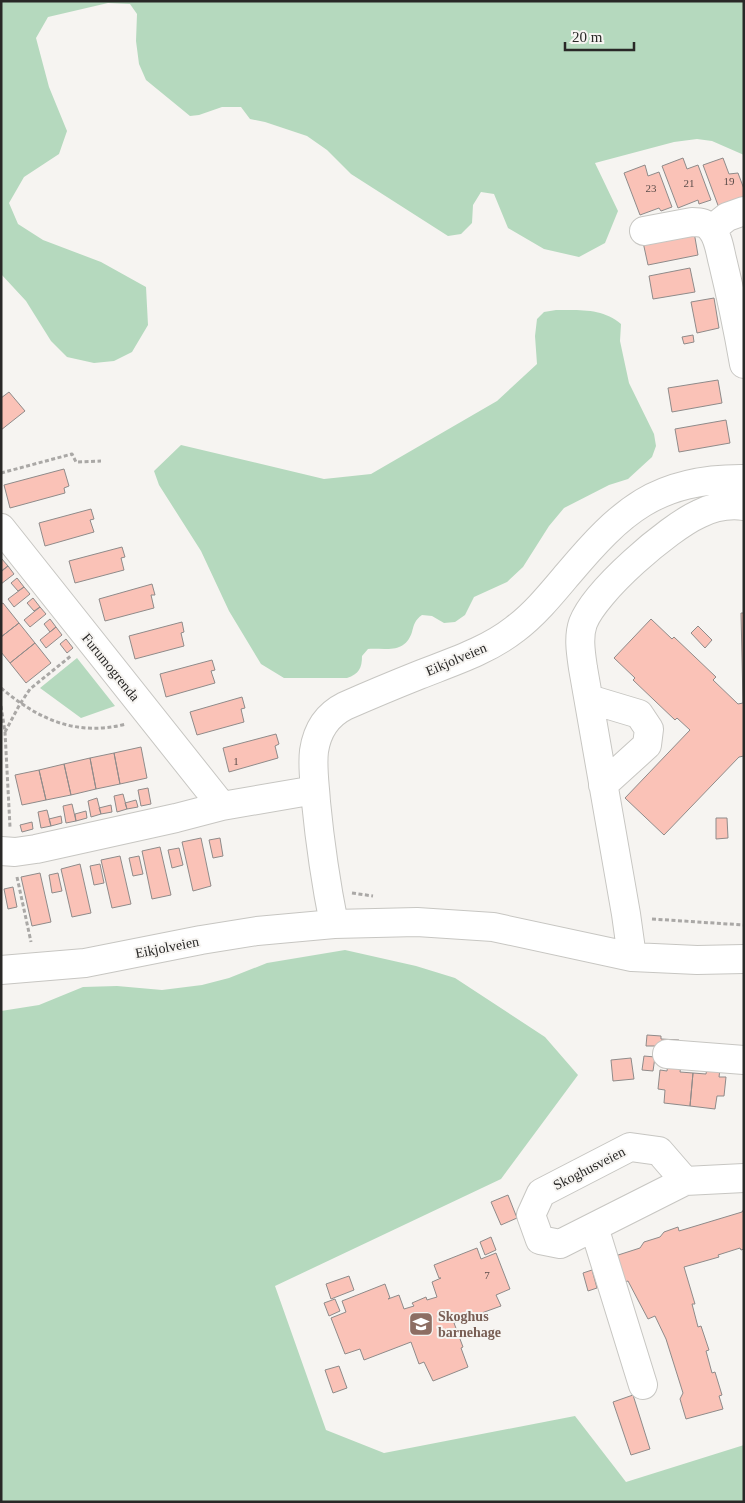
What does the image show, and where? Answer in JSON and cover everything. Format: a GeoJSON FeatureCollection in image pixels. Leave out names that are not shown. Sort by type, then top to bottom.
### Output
{"type":"FeatureCollection","features":[{"type":"Feature","properties":{"kind":"street"},"geometry":{"type":"LineString","coordinates":[[712,229],[727,217],[744,211]]}},
{"type":"Feature","properties":{"kind":"street"},"geometry":{"type":"LineString","coordinates":[[644,231],[692,222],[707,224],[712,229],[718,243],[725,272],[744,364]]}},
{"type":"Feature","properties":{"kind":"street","name":"Eikjolveien"},"geometry":{"type":"LineString","coordinates":[[334,924],[319,836],[315,790],[314,751],[320,731],[328,718],[336,711],[462,658],[504,637],[541,606],[607,530],[625,514],[649,498],[686,485],[721,479],[744,480],[739,505]]}},
{"type":"Feature","properties":{"kind":"street"},"geometry":{"type":"LineString","coordinates":[[632,957],[580,650],[582,624],[595,601],[616,579],[676,527],[701,513],[739,505]]}},
{"type":"Feature","properties":{"kind":"street","name":"Furumogrenda"},"geometry":{"type":"LineString","coordinates":[[1,528],[222,806]]}},
{"type":"Feature","properties":{"kind":"street"},"geometry":{"type":"LineString","coordinates":[[589,699],[639,714],[649,729],[647,744],[603,785]]}},
{"type":"Feature","properties":{"kind":"street"},"geometry":{"type":"LineString","coordinates":[[8,851],[36,849],[222,806],[315,790]]}},
{"type":"Feature","properties":{"kind":"street","name":"Eikjolveien"},"geometry":{"type":"LineString","coordinates":[[1,970],[85,963],[257,931],[334,924],[417,922],[493,928],[632,957],[697,960],[744,959]]}},
{"type":"Feature","properties":{"kind":"street"},"geometry":{"type":"LineString","coordinates":[[667,1054],[744,1060]]}},
{"type":"Feature","properties":{"kind":"street","name":"Skoghusveien"},"geometry":{"type":"LineString","coordinates":[[685,1181],[659,1151],[630,1147],[541,1194],[531,1215],[540,1240],[560,1244],[685,1181],[744,1178]]}},
{"type":"Feature","properties":{"kind":"street"},"geometry":{"type":"LineString","coordinates":[[594,1227],[644,1385]]}},
{"type":"Feature","properties":{"kind":"path"},"geometry":{"type":"LineString","coordinates":[[1,473],[72,454],[76,462],[101,461]]}},
{"type":"Feature","properties":{"kind":"path"},"geometry":{"type":"LineString","coordinates":[[5,732],[30,689],[90,640]]}},
{"type":"Feature","properties":{"kind":"path"},"geometry":{"type":"LineString","coordinates":[[1,688],[20,704],[58,724],[82,728],[115,727],[136,722],[148,713]]}},
{"type":"Feature","properties":{"kind":"path"},"geometry":{"type":"LineString","coordinates":[[1,706],[5,732],[10,827],[16,841],[8,851],[17,874],[22,905],[37,968]]}},
{"type":"Feature","properties":{"kind":"path"},"geometry":{"type":"LineString","coordinates":[[626,914],[659,920],[744,924]]}},
{"type":"Feature","properties":{"kind":"green space"},"geometry":{"type":"Polygon","coordinates":[[[1,1],[744,1],[744,155],[712,141],[697,139],[674,142],[595,163],[618,211],[605,243],[579,257],[544,249],[508,228],[494,194],[481,192],[473,205],[472,223],[461,234],[448,236],[351,174],[327,150],[307,136],[250,119],[241,107],[222,107],[190,116],[146,80],[139,64],[136,41],[137,14],[130,4],[108,3],[48,17],[36,38],[49,87],[67,131],[59,154],[24,177],[9,203],[18,224],[43,240],[101,262],[146,287],[148,325],[132,352],[114,361],[94,363],[67,357],[51,341],[26,301],[1,274],[1,1]]]}},
{"type":"Feature","properties":{"kind":"green space"},"geometry":{"type":"Polygon","coordinates":[[[556,310],[590,311],[606,315],[621,324],[620,341],[629,383],[654,434],[656,446],[652,457],[628,479],[609,485],[564,508],[549,526],[523,567],[507,582],[474,597],[465,615],[455,622],[444,623],[432,616],[422,615],[415,622],[409,639],[405,644],[388,649],[368,649],[362,656],[359,670],[347,678],[284,678],[261,664],[229,611],[201,551],[159,485],[154,471],[181,445],[324,479],[371,474],[497,401],[537,364],[535,336],[537,319],[544,312],[556,310]]]}},
{"type":"Feature","properties":{"kind":"green space"},"geometry":{"type":"Polygon","coordinates":[[[77,658],[115,706],[81,718],[40,688],[77,658]]]}},
{"type":"Feature","properties":{"kind":"green space"},"geometry":{"type":"Polygon","coordinates":[[[345,950],[416,966],[455,978],[545,1037],[578,1075],[501,1179],[275,1286],[326,1430],[384,1453],[575,1416],[626,1482],[744,1445],[744,1502],[1,1502],[1,1011],[39,1005],[83,987],[117,986],[162,990],[202,985],[229,978],[267,963],[345,950]]]}},
{"type":"Feature","properties":{"kind":"building"},"geometry":{"type":"Polygon","coordinates":[[[683,158],[687,169],[698,165],[711,200],[699,204],[698,200],[678,208],[662,166],[683,158]]]}},
{"type":"Feature","properties":{"kind":"building"},"geometry":{"type":"Polygon","coordinates":[[[723,158],[729,174],[738,173],[744,189],[744,202],[719,208],[703,165],[723,158]]]}},
{"type":"Feature","properties":{"kind":"building"},"geometry":{"type":"Polygon","coordinates":[[[645,165],[648,176],[659,172],[672,207],[661,211],[659,208],[640,215],[624,173],[645,165]]]}},
{"type":"Feature","properties":{"kind":"building"},"geometry":{"type":"Polygon","coordinates":[[[694,232],[698,255],[648,265],[643,242],[694,232]]]}},
{"type":"Feature","properties":{"kind":"building"},"geometry":{"type":"Polygon","coordinates":[[[690,268],[695,292],[653,299],[649,276],[690,268]]]}},
{"type":"Feature","properties":{"kind":"building"},"geometry":{"type":"Polygon","coordinates":[[[714,298],[719,328],[697,333],[691,302],[714,298]]]}},
{"type":"Feature","properties":{"kind":"building"},"geometry":{"type":"Polygon","coordinates":[[[693,335],[694,342],[684,344],[682,337],[693,335]]]}},
{"type":"Feature","properties":{"kind":"building"},"geometry":{"type":"Polygon","coordinates":[[[718,380],[722,403],[672,412],[668,388],[718,380]]]}},
{"type":"Feature","properties":{"kind":"building"},"geometry":{"type":"Polygon","coordinates":[[[9,392],[25,411],[1,430],[1,398],[9,392]]]}},
{"type":"Feature","properties":{"kind":"building"},"geometry":{"type":"Polygon","coordinates":[[[726,420],[730,443],[679,452],[675,429],[726,420]]]}},
{"type":"Feature","properties":{"kind":"building"},"geometry":{"type":"Polygon","coordinates":[[[64,469],[69,486],[64,488],[65,493],[10,508],[4,485],[64,469]]]}},
{"type":"Feature","properties":{"kind":"building"},"geometry":{"type":"Polygon","coordinates":[[[91,509],[94,519],[90,520],[94,532],[45,546],[39,523],[91,509]]]}},
{"type":"Feature","properties":{"kind":"building"},"geometry":{"type":"Polygon","coordinates":[[[122,547],[125,557],[121,558],[124,570],[75,583],[69,561],[122,547]]]}},
{"type":"Feature","properties":{"kind":"building"},"geometry":{"type":"Polygon","coordinates":[[[1,558],[8,566],[2,571],[1,570],[1,558]]]}},
{"type":"Feature","properties":{"kind":"building"},"geometry":{"type":"Polygon","coordinates":[[[8,566],[14,574],[1,584],[1,571],[8,566]]]}},
{"type":"Feature","properties":{"kind":"building"},"geometry":{"type":"Polygon","coordinates":[[[17,578],[24,587],[18,591],[11,583],[17,578]]]}},
{"type":"Feature","properties":{"kind":"building"},"geometry":{"type":"Polygon","coordinates":[[[152,584],[155,595],[151,595],[154,608],[105,621],[99,599],[152,584]]]}},
{"type":"Feature","properties":{"kind":"building"},"geometry":{"type":"Polygon","coordinates":[[[24,587],[30,594],[14,607],[8,599],[24,587]]]}},
{"type":"Feature","properties":{"kind":"building"},"geometry":{"type":"Polygon","coordinates":[[[33,598],[40,607],[34,611],[27,603],[33,598]]]}},
{"type":"Feature","properties":{"kind":"building"},"geometry":{"type":"Polygon","coordinates":[[[3,603],[19,623],[1,637],[1,604],[3,603]]]}},
{"type":"Feature","properties":{"kind":"building"},"geometry":{"type":"Polygon","coordinates":[[[40,607],[46,614],[30,627],[24,620],[40,607]]]}},
{"type":"Feature","properties":{"kind":"building"},"geometry":{"type":"Polygon","coordinates":[[[741,613],[744,613],[744,756],[739,757],[664,835],[625,798],[690,730],[677,718],[675,720],[633,680],[635,678],[614,658],[651,619],[672,639],[674,637],[716,677],[713,680],[738,704],[743,703],[741,613]]]}},
{"type":"Feature","properties":{"kind":"building"},"geometry":{"type":"Polygon","coordinates":[[[50,619],[56,627],[50,632],[44,624],[50,619]]]}},
{"type":"Feature","properties":{"kind":"building"},"geometry":{"type":"Polygon","coordinates":[[[182,622],[184,632],[181,633],[184,646],[135,659],[129,636],[182,622]]]}},
{"type":"Feature","properties":{"kind":"building"},"geometry":{"type":"Polygon","coordinates":[[[19,623],[35,643],[10,663],[1,652],[1,637],[19,623]]]}},
{"type":"Feature","properties":{"kind":"building"},"geometry":{"type":"Polygon","coordinates":[[[698,626],[712,640],[705,648],[691,633],[698,626]]]}},
{"type":"Feature","properties":{"kind":"building"},"geometry":{"type":"Polygon","coordinates":[[[56,627],[62,635],[46,648],[40,640],[56,627]]]}},
{"type":"Feature","properties":{"kind":"building"},"geometry":{"type":"Polygon","coordinates":[[[66,639],[73,648],[67,653],[60,644],[66,639]]]}},
{"type":"Feature","properties":{"kind":"building"},"geometry":{"type":"Polygon","coordinates":[[[35,643],[51,663],[26,683],[10,663],[35,643]]]}},
{"type":"Feature","properties":{"kind":"building"},"geometry":{"type":"Polygon","coordinates":[[[212,660],[215,670],[211,671],[215,683],[166,697],[160,674],[212,660]]]}},
{"type":"Feature","properties":{"kind":"building"},"geometry":{"type":"Polygon","coordinates":[[[242,697],[245,708],[241,709],[244,722],[197,735],[190,712],[242,697]]]}},
{"type":"Feature","properties":{"kind":"building"},"geometry":{"type":"Polygon","coordinates":[[[276,734],[279,744],[275,746],[278,758],[229,772],[223,748],[276,734]]]}},
{"type":"Feature","properties":{"kind":"building"},"geometry":{"type":"Polygon","coordinates":[[[141,747],[147,778],[120,784],[114,753],[141,747]]]}},
{"type":"Feature","properties":{"kind":"building"},"geometry":{"type":"Polygon","coordinates":[[[114,753],[120,784],[96,789],[90,758],[114,753]]]}},
{"type":"Feature","properties":{"kind":"building"},"geometry":{"type":"Polygon","coordinates":[[[90,758],[96,789],[71,795],[64,764],[90,758]]]}},
{"type":"Feature","properties":{"kind":"building"},"geometry":{"type":"Polygon","coordinates":[[[64,764],[71,795],[46,800],[39,770],[64,764]]]}},
{"type":"Feature","properties":{"kind":"building"},"geometry":{"type":"Polygon","coordinates":[[[39,770],[46,800],[22,805],[15,775],[39,770]]]}},
{"type":"Feature","properties":{"kind":"building"},"geometry":{"type":"Polygon","coordinates":[[[148,788],[151,804],[141,806],[138,790],[148,788]]]}},
{"type":"Feature","properties":{"kind":"building"},"geometry":{"type":"Polygon","coordinates":[[[123,794],[127,809],[117,812],[114,796],[123,794]]]}},
{"type":"Feature","properties":{"kind":"building"},"geometry":{"type":"Polygon","coordinates":[[[97,798],[101,814],[91,817],[88,801],[97,798]]]}},
{"type":"Feature","properties":{"kind":"building"},"geometry":{"type":"Polygon","coordinates":[[[136,800],[138,807],[127,809],[125,803],[136,800]]]}},
{"type":"Feature","properties":{"kind":"building"},"geometry":{"type":"Polygon","coordinates":[[[72,804],[76,821],[66,823],[63,806],[72,804]]]}},
{"type":"Feature","properties":{"kind":"building"},"geometry":{"type":"Polygon","coordinates":[[[111,805],[112,812],[101,814],[99,808],[111,805]]]}},
{"type":"Feature","properties":{"kind":"building"},"geometry":{"type":"Polygon","coordinates":[[[47,810],[51,826],[41,828],[38,812],[47,810]]]}},
{"type":"Feature","properties":{"kind":"building"},"geometry":{"type":"Polygon","coordinates":[[[86,811],[87,818],[76,821],[75,814],[86,811]]]}},
{"type":"Feature","properties":{"kind":"building"},"geometry":{"type":"Polygon","coordinates":[[[61,816],[62,823],[51,826],[49,819],[61,816]]]}},
{"type":"Feature","properties":{"kind":"building"},"geometry":{"type":"Polygon","coordinates":[[[716,818],[727,818],[728,838],[716,839],[716,818]]]}},
{"type":"Feature","properties":{"kind":"building"},"geometry":{"type":"Polygon","coordinates":[[[32,822],[33,829],[22,832],[20,825],[32,822]]]}},
{"type":"Feature","properties":{"kind":"building"},"geometry":{"type":"Polygon","coordinates":[[[201,838],[211,886],[193,891],[182,842],[201,838]]]}},
{"type":"Feature","properties":{"kind":"building"},"geometry":{"type":"Polygon","coordinates":[[[220,838],[223,856],[213,858],[209,840],[220,838]]]}},
{"type":"Feature","properties":{"kind":"building"},"geometry":{"type":"Polygon","coordinates":[[[160,847],[171,895],[152,899],[142,851],[160,847]]]}},
{"type":"Feature","properties":{"kind":"building"},"geometry":{"type":"Polygon","coordinates":[[[179,848],[183,865],[172,868],[168,850],[179,848]]]}},
{"type":"Feature","properties":{"kind":"building"},"geometry":{"type":"Polygon","coordinates":[[[120,856],[131,904],[112,908],[101,860],[120,856]]]}},
{"type":"Feature","properties":{"kind":"building"},"geometry":{"type":"Polygon","coordinates":[[[139,856],[143,874],[133,876],[129,858],[139,856]]]}},
{"type":"Feature","properties":{"kind":"building"},"geometry":{"type":"Polygon","coordinates":[[[80,864],[91,913],[72,917],[61,869],[80,864]]]}},
{"type":"Feature","properties":{"kind":"building"},"geometry":{"type":"Polygon","coordinates":[[[100,864],[104,883],[94,885],[90,866],[100,864]]]}},
{"type":"Feature","properties":{"kind":"building"},"geometry":{"type":"Polygon","coordinates":[[[40,873],[51,922],[32,926],[21,877],[40,873]]]}},
{"type":"Feature","properties":{"kind":"building"},"geometry":{"type":"Polygon","coordinates":[[[58,873],[62,891],[52,893],[49,875],[58,873]]]}},
{"type":"Feature","properties":{"kind":"building"},"geometry":{"type":"Polygon","coordinates":[[[13,887],[17,907],[8,909],[4,889],[13,887]]]}},
{"type":"Feature","properties":{"kind":"building"},"geometry":{"type":"Polygon","coordinates":[[[647,1035],[661,1036],[661,1039],[679,1040],[679,1052],[664,1046],[646,1046],[647,1035]]]}},
{"type":"Feature","properties":{"kind":"building"},"geometry":{"type":"Polygon","coordinates":[[[644,1056],[655,1057],[653,1071],[642,1070],[644,1056]]]}},
{"type":"Feature","properties":{"kind":"building"},"geometry":{"type":"Polygon","coordinates":[[[631,1058],[634,1079],[613,1081],[611,1060],[631,1058]]]}},
{"type":"Feature","properties":{"kind":"building"},"geometry":{"type":"Polygon","coordinates":[[[668,1063],[681,1065],[680,1072],[693,1073],[690,1106],[664,1103],[665,1090],[658,1089],[660,1070],[667,1071],[668,1063]]]}},
{"type":"Feature","properties":{"kind":"building"},"geometry":{"type":"Polygon","coordinates":[[[707,1068],[720,1069],[719,1077],[726,1077],[724,1096],[717,1096],[715,1109],[690,1106],[693,1073],[706,1074],[707,1068]]]}},
{"type":"Feature","properties":{"kind":"building"},"geometry":{"type":"Polygon","coordinates":[[[508,1195],[517,1218],[501,1225],[491,1202],[508,1195]]]}},
{"type":"Feature","properties":{"kind":"building"},"geometry":{"type":"Polygon","coordinates":[[[744,1209],[744,1249],[741,1250],[740,1248],[718,1255],[719,1257],[684,1267],[695,1304],[692,1304],[698,1327],[701,1326],[709,1350],[706,1351],[712,1373],[715,1372],[722,1395],[719,1396],[723,1409],[686,1419],[680,1399],[683,1393],[666,1339],[655,1316],[648,1319],[628,1281],[624,1282],[612,1257],[640,1248],[644,1242],[660,1237],[664,1232],[678,1227],[679,1231],[742,1212],[744,1209]]]}},
{"type":"Feature","properties":{"kind":"building"},"geometry":{"type":"Polygon","coordinates":[[[491,1237],[496,1250],[485,1255],[480,1242],[491,1237]]]}},
{"type":"Feature","properties":{"kind":"building"},"geometry":{"type":"Polygon","coordinates":[[[477,1248],[481,1259],[496,1253],[510,1289],[496,1295],[501,1306],[454,1323],[468,1367],[433,1381],[424,1362],[419,1364],[411,1342],[364,1360],[360,1349],[345,1354],[331,1318],[346,1312],[342,1301],[385,1284],[390,1298],[388,1299],[399,1295],[404,1309],[414,1306],[412,1303],[426,1297],[427,1300],[437,1297],[432,1282],[441,1278],[439,1278],[434,1265],[477,1248]]]}},
{"type":"Feature","properties":{"kind":"building"},"geometry":{"type":"Polygon","coordinates":[[[592,1270],[597,1288],[588,1291],[583,1273],[592,1270]]]}},
{"type":"Feature","properties":{"kind":"building"},"geometry":{"type":"Polygon","coordinates":[[[349,1276],[354,1290],[331,1299],[326,1284],[349,1276]]]}},
{"type":"Feature","properties":{"kind":"building"},"geometry":{"type":"Polygon","coordinates":[[[335,1299],[340,1311],[329,1316],[324,1303],[335,1299]]]}},
{"type":"Feature","properties":{"kind":"building"},"geometry":{"type":"Polygon","coordinates":[[[339,1366],[347,1388],[333,1393],[325,1370],[339,1366]]]}},
{"type":"Feature","properties":{"kind":"building"},"geometry":{"type":"Polygon","coordinates":[[[633,1395],[650,1449],[631,1455],[613,1402],[633,1395]]]}},
{"type":"Feature","properties":{"kind":"place","name":"Skoghus barnehage"},"geometry":{"type":"Point","coordinates":[421,1324]}}]}
